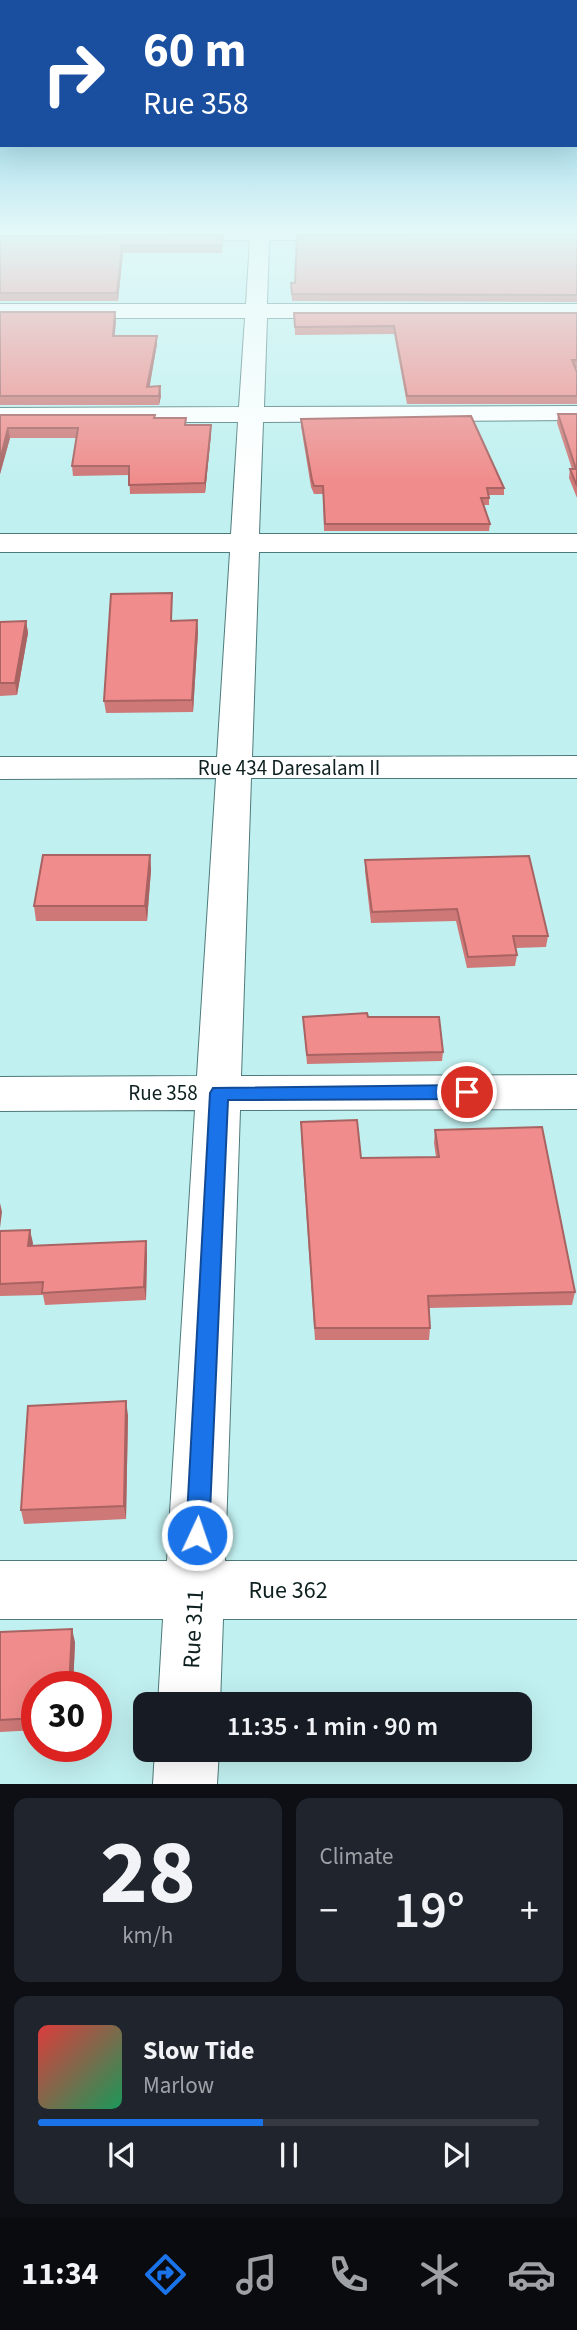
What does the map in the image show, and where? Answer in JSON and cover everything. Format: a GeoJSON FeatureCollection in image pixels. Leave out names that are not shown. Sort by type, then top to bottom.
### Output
{"type":"FeatureCollection","features":[{"type":"Feature","properties":{"kind":"street","name":"Rue 311"},"geometry":{"type":"LineString","coordinates":[[190,1692],[256,313]]}},
{"type":"Feature","properties":{"kind":"street"},"geometry":{"type":"LineString","coordinates":[[0,415],[577,414]]}},
{"type":"Feature","properties":{"kind":"street"},"geometry":{"type":"LineString","coordinates":[[0,543],[577,543]]}},
{"type":"Feature","properties":{"kind":"street","name":"Rue 434 Daresalam II"},"geometry":{"type":"LineString","coordinates":[[0,768],[577,767]]}},
{"type":"Feature","properties":{"kind":"street","name":"Rue 358"},"geometry":{"type":"LineString","coordinates":[[0,1094],[577,1092]]}},
{"type":"Feature","properties":{"kind":"street","name":"Rue 362"},"geometry":{"type":"LineString","coordinates":[[0,1590],[577,1590]]}},
{"type":"Feature","properties":{"kind":"street"},"geometry":{"type":"LineString","coordinates":[[186,1784],[187,1762]]}},
{"type":"Feature","properties":{"kind":"building"},"geometry":{"type":"Polygon","coordinates":[[[0,313],[115,313],[113,336],[157,336],[147,387],[160,386],[159,396],[0,396],[0,313]]]}},
{"type":"Feature","properties":{"kind":"building"},"geometry":{"type":"Polygon","coordinates":[[[294,313],[577,313],[577,360],[572,360],[577,372],[577,396],[407,396],[394,326],[295,327],[294,313]]]}},
{"type":"Feature","properties":{"kind":"building"},"geometry":{"type":"Polygon","coordinates":[[[558,414],[577,414],[577,486],[570,469],[576,469],[558,414]]]}},
{"type":"Feature","properties":{"kind":"building"},"geometry":{"type":"Polygon","coordinates":[[[0,415],[155,415],[154,418],[186,418],[185,425],[211,425],[205,483],[129,485],[129,466],[72,466],[78,428],[8,428],[0,460],[0,415]]]}},
{"type":"Feature","properties":{"kind":"building"},"geometry":{"type":"Polygon","coordinates":[[[471,416],[504,488],[487,488],[489,498],[481,498],[490,524],[325,524],[323,486],[314,486],[312,480],[301,419],[471,416]]]}},
{"type":"Feature","properties":{"kind":"building"},"geometry":{"type":"Polygon","coordinates":[[[172,593],[171,621],[197,620],[192,700],[104,701],[111,594],[172,593]]]}},
{"type":"Feature","properties":{"kind":"building"},"geometry":{"type":"Polygon","coordinates":[[[26,621],[15,683],[0,683],[0,622],[26,621]]]}},
{"type":"Feature","properties":{"kind":"building"},"geometry":{"type":"Polygon","coordinates":[[[43,855],[150,855],[145,906],[34,906],[43,855]]]}},
{"type":"Feature","properties":{"kind":"building"},"geometry":{"type":"Polygon","coordinates":[[[529,856],[548,936],[513,936],[517,955],[468,957],[457,909],[372,912],[365,860],[529,856]]]}},
{"type":"Feature","properties":{"kind":"building"},"geometry":{"type":"Polygon","coordinates":[[[367,1013],[368,1017],[439,1017],[443,1052],[307,1055],[303,1017],[367,1013]]]}},
{"type":"Feature","properties":{"kind":"building"},"geometry":{"type":"Polygon","coordinates":[[[357,1120],[361,1158],[439,1157],[435,1130],[542,1127],[575,1292],[428,1296],[430,1328],[315,1328],[301,1122],[357,1120]]]}},
{"type":"Feature","properties":{"kind":"building"},"geometry":{"type":"Polygon","coordinates":[[[30,1230],[28,1246],[146,1241],[144,1287],[42,1293],[43,1282],[0,1284],[0,1231],[30,1230]]]}},
{"type":"Feature","properties":{"kind":"building"},"geometry":{"type":"Polygon","coordinates":[[[126,1401],[124,1506],[21,1510],[28,1406],[126,1401]]]}},
{"type":"Feature","properties":{"kind":"building"},"geometry":{"type":"Polygon","coordinates":[[[72,1629],[70,1671],[21,1671],[21,1719],[0,1720],[0,1632],[72,1629]]]}},
{"type":"Feature","properties":{"kind":"route"},"geometry":{"type":"LineString","coordinates":[[197,1535],[219,1093],[467,1092]]}}]}
